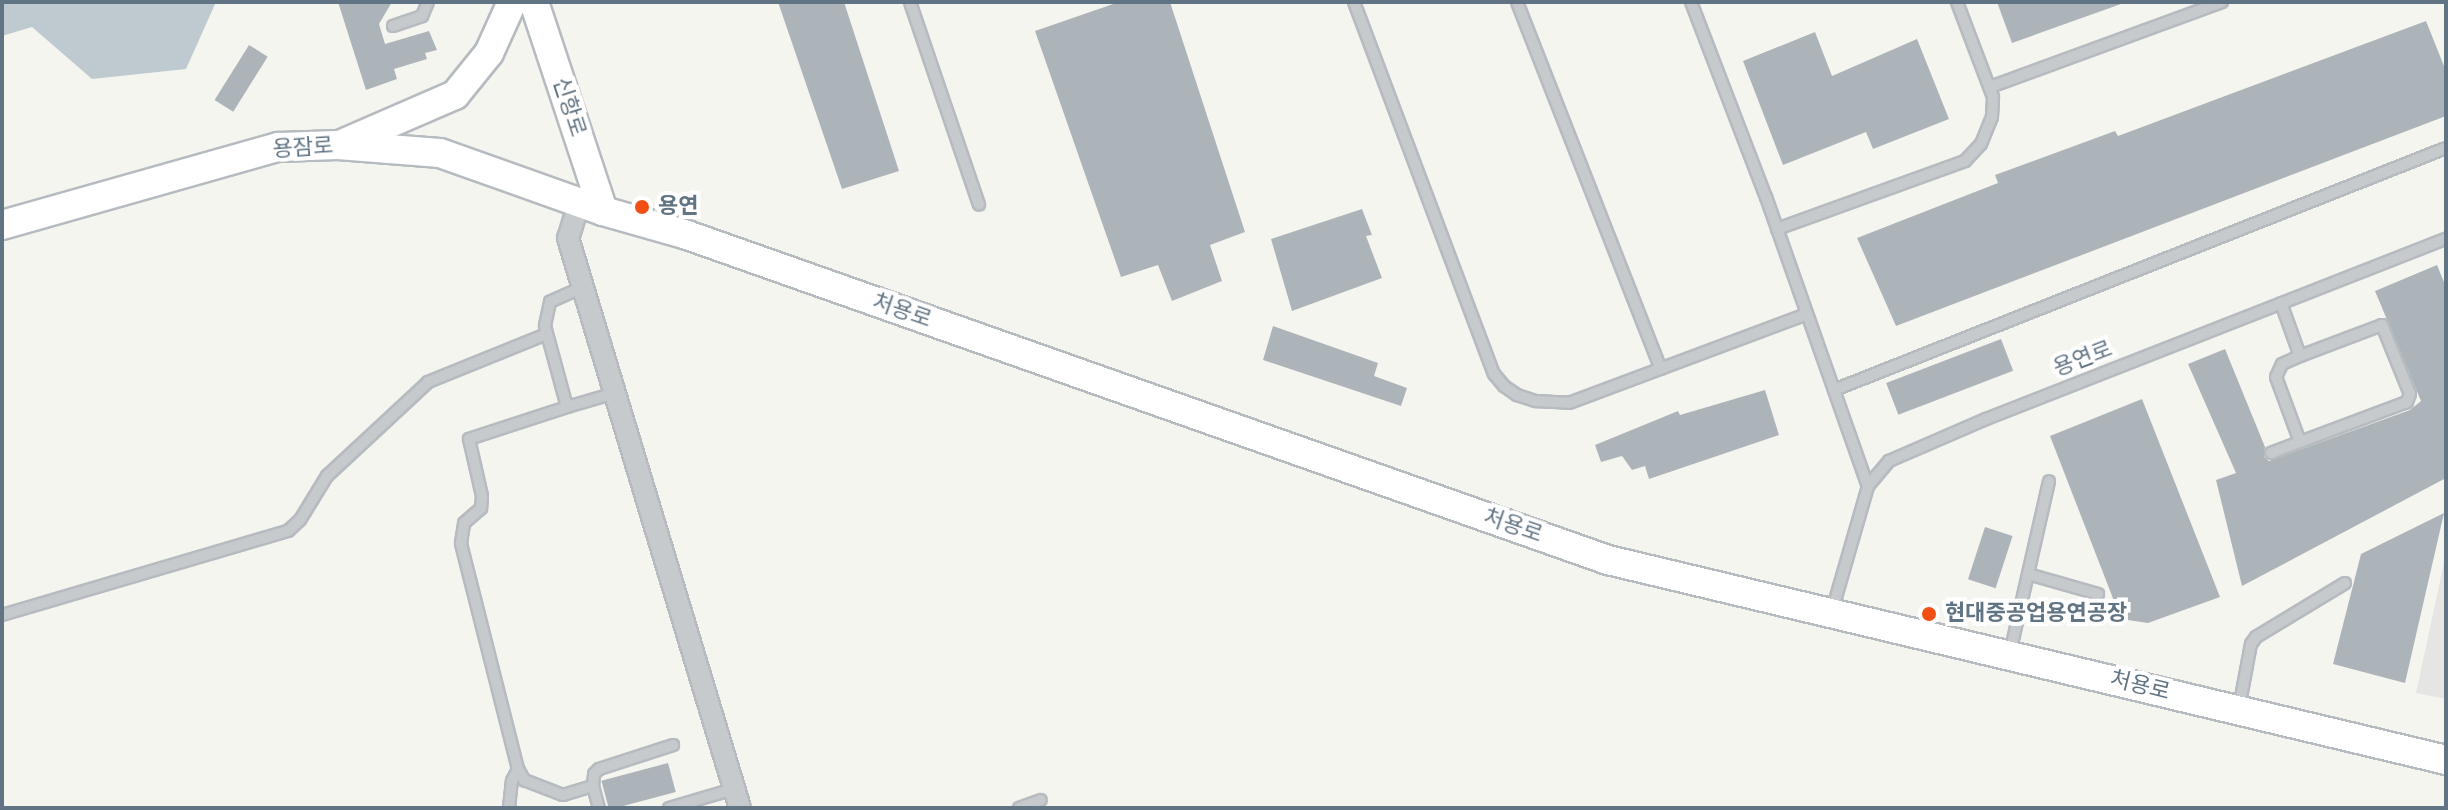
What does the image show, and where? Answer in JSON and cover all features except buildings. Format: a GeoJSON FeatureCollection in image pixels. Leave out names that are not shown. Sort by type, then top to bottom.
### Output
{"type":"FeatureCollection","features":[{"type":"Feature","properties":{"kind":"street"},"geometry":{"type":"LineString","coordinates":[[338,145],[455,95],[489,53],[512,2]]}},
{"type":"Feature","properties":{"kind":"street","name":"신항로"},"geometry":{"type":"LineString","coordinates":[[534,2],[591,207]]}},
{"type":"Feature","properties":{"kind":"street","name":"용잠로"},"geometry":{"type":"LineString","coordinates":[[2,225],[278,147],[338,145],[440,153],[591,207]]}},
{"type":"Feature","properties":{"kind":"street"},"geometry":{"type":"LineString","coordinates":[[591,207],[568,238],[737,798]]}},
{"type":"Feature","properties":{"kind":"street","name":"처용로"},"geometry":{"type":"LineString","coordinates":[[591,207],[687,235],[1608,560],[2446,760]]}},
{"type":"Feature","properties":{"kind":"lane"},"geometry":{"type":"LineString","coordinates":[[393,26],[422,16],[428,2]]}},
{"type":"Feature","properties":{"kind":"lane"},"geometry":{"type":"LineString","coordinates":[[910,2],[979,205]]}},
{"type":"Feature","properties":{"kind":"lane"},"geometry":{"type":"LineString","coordinates":[[1354,2],[1494,374],[1517,395],[1536,401],[1569,403],[1807,314]]}},
{"type":"Feature","properties":{"kind":"lane"},"geometry":{"type":"LineString","coordinates":[[1517,2],[1661,369]]}},
{"type":"Feature","properties":{"kind":"lane"},"geometry":{"type":"LineString","coordinates":[[1691,2],[1777,229],[1868,486]]}},
{"type":"Feature","properties":{"kind":"lane"},"geometry":{"type":"LineString","coordinates":[[1777,229],[1965,161],[1981,144],[1992,117],[1993,97],[1957,2]]}},
{"type":"Feature","properties":{"kind":"lane"},"geometry":{"type":"LineString","coordinates":[[1990,87],[2222,2]]}},
{"type":"Feature","properties":{"kind":"lane"},"geometry":{"type":"LineString","coordinates":[[1834,390],[2446,148]]}},
{"type":"Feature","properties":{"kind":"lane","name":"용연로"},"geometry":{"type":"LineString","coordinates":[[1832,612],[1868,486],[1889,461],[1986,419],[2446,239]]}},
{"type":"Feature","properties":{"kind":"lane"},"geometry":{"type":"LineString","coordinates":[[567,407],[545,326],[550,302],[583,287]]}},
{"type":"Feature","properties":{"kind":"lane"},"geometry":{"type":"LineString","coordinates":[[2281,303],[2300,356]]}},
{"type":"Feature","properties":{"kind":"lane"},"geometry":{"type":"LineString","coordinates":[[2271,453],[2407,402],[2410,394],[2385,326],[2378,324],[2282,364],[2276,377],[2300,442]]}},
{"type":"Feature","properties":{"kind":"lane"},"geometry":{"type":"LineString","coordinates":[[2,615],[288,531],[300,520],[327,476],[428,382],[547,334]]}},
{"type":"Feature","properties":{"kind":"lane"},"geometry":{"type":"LineString","coordinates":[[593,786],[563,795],[524,780],[518,769],[461,543],[464,523],[481,508],[469,439],[615,393]]}},
{"type":"Feature","properties":{"kind":"lane"},"geometry":{"type":"LineString","coordinates":[[2009,655],[2049,481]]}},
{"type":"Feature","properties":{"kind":"lane"},"geometry":{"type":"LineString","coordinates":[[2028,574],[2098,594]]}},
{"type":"Feature","properties":{"kind":"lane"},"geometry":{"type":"LineString","coordinates":[[2239,710],[2251,644],[2256,637],[2345,583]]}},
{"type":"Feature","properties":{"kind":"lane"},"geometry":{"type":"LineString","coordinates":[[599,808],[591,781],[599,769],[673,745]]}},
{"type":"Feature","properties":{"kind":"lane"},"geometry":{"type":"LineString","coordinates":[[509,808],[512,781],[518,769]]}},
{"type":"Feature","properties":{"kind":"lane"},"geometry":{"type":"LineString","coordinates":[[669,808],[737,798]]}},
{"type":"Feature","properties":{"kind":"lane"},"geometry":{"type":"LineString","coordinates":[[1019,808],[1041,800]]}},
{"type":"Feature","properties":{"kind":"shaded area"},"geometry":{"type":"Polygon","coordinates":[[[2,2],[216,2],[186,69],[92,79],[32,27],[2,36],[2,2]]]}},
{"type":"Feature","properties":{"kind":"shaded area"},"geometry":{"type":"Polygon","coordinates":[[[2446,553],[2446,699],[2416,693],[2446,553]]]}},
{"type":"Feature","properties":{"kind":"place","name":"용연"},"geometry":{"type":"Point","coordinates":[642,207]}},
{"type":"Feature","properties":{"kind":"place","name":"현대중공업용연공장"},"geometry":{"type":"Point","coordinates":[1929,614]}}]}
